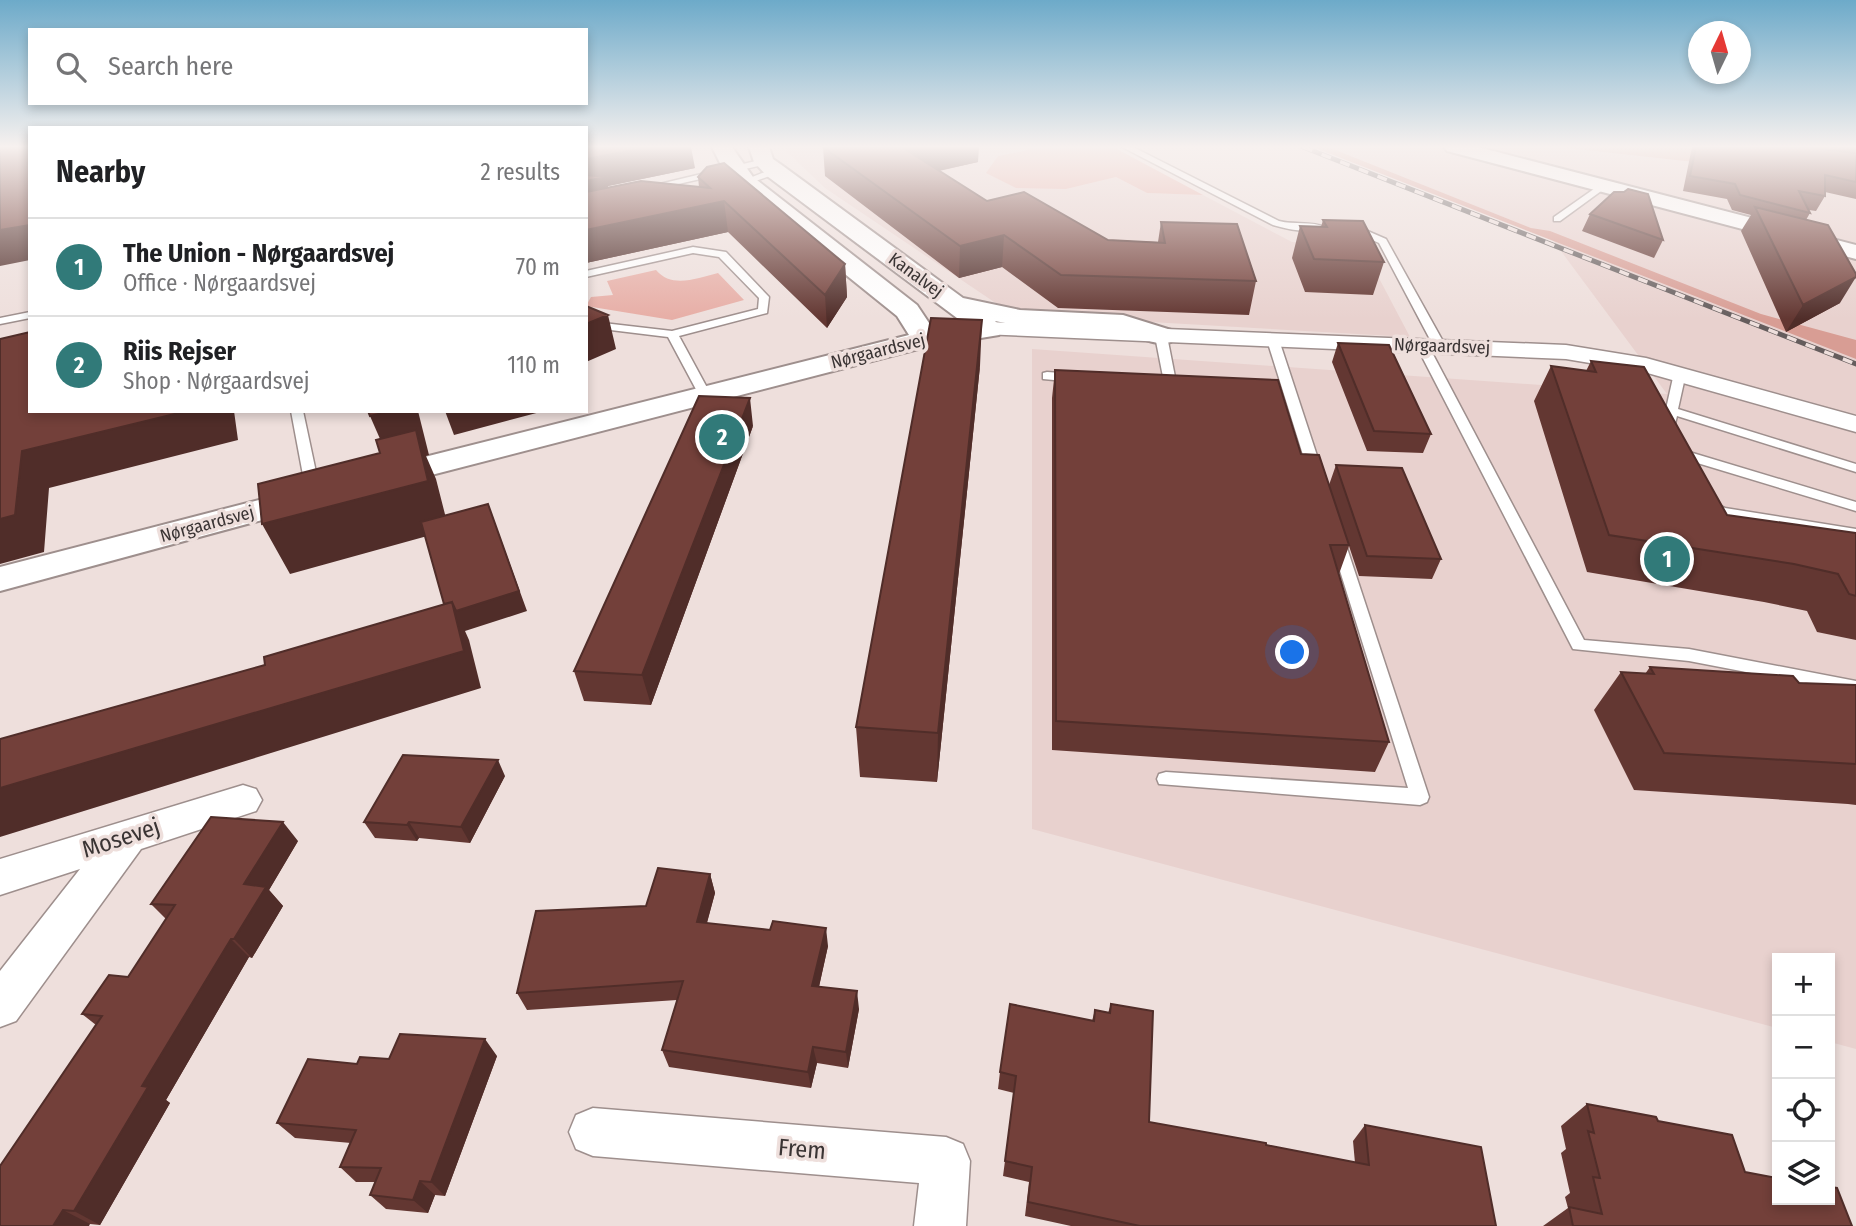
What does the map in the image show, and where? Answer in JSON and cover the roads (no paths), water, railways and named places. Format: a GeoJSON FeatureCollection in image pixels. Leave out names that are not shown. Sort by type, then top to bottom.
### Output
{"type":"FeatureCollection","features":[{"type":"Feature","properties":{"kind":"street","name":"Kanalvej"},"geometry":{"type":"LineString","coordinates":[[766,204],[908,311],[925,339]]}},
{"type":"Feature","properties":{"kind":"street","name":"Kanalvej"},"geometry":{"type":"LineString","coordinates":[[824,204],[989,329]]}},
{"type":"Feature","properties":{"kind":"street"},"geometry":{"type":"LineString","coordinates":[[1674,204],[1856,252]]}},
{"type":"Feature","properties":{"kind":"street"},"geometry":{"type":"LineString","coordinates":[[953,302],[1020,318],[1123,323],[1161,335]]}},
{"type":"Feature","properties":{"kind":"street"},"geometry":{"type":"LineString","coordinates":[[881,350],[901,324],[897,303]]}},
{"type":"Feature","properties":{"kind":"street","name":"Nørgaardsvej"},"geometry":{"type":"LineString","coordinates":[[0,579],[881,350],[925,339],[989,329],[1566,352],[1618,359],[1680,373],[1856,424]]}},
{"type":"Feature","properties":{"kind":"street","name":"Mosevej"},"geometry":{"type":"LineString","coordinates":[[0,877],[243,800]]}},
{"type":"Feature","properties":{"kind":"street"},"geometry":{"type":"LineString","coordinates":[[0,1006],[128,836]]}},
{"type":"Feature","properties":{"kind":"street","name":"Frem"},"geometry":{"type":"LineString","coordinates":[[593,1132],[946,1161],[940,1226]]}},
{"type":"Feature","properties":{"kind":"lane"},"geometry":{"type":"LineString","coordinates":[[1239,204],[1290,227],[1353,228],[1383,241],[1430,345],[1579,645],[1689,655],[1856,687]]}},
{"type":"Feature","properties":{"kind":"lane"},"geometry":{"type":"LineString","coordinates":[[1557,219],[1578,204]]}},
{"type":"Feature","properties":{"kind":"lane"},"geometry":{"type":"LineString","coordinates":[[588,274],[692,250],[722,254],[764,297],[763,311],[672,334],[588,324]]}},
{"type":"Feature","properties":{"kind":"lane"},"geometry":{"type":"LineString","coordinates":[[0,321],[28,315]]}},
{"type":"Feature","properties":{"kind":"lane"},"geometry":{"type":"LineString","coordinates":[[672,334],[705,395]]}},
{"type":"Feature","properties":{"kind":"lane"},"geometry":{"type":"LineString","coordinates":[[1156,381],[1176,382],[1161,335]]}},
{"type":"Feature","properties":{"kind":"lane"},"geometry":{"type":"LineString","coordinates":[[1273,340],[1320,483]]}},
{"type":"Feature","properties":{"kind":"lane"},"geometry":{"type":"LineString","coordinates":[[1679,473],[1665,440],[1680,373]]}},
{"type":"Feature","properties":{"kind":"lane"},"geometry":{"type":"LineString","coordinates":[[1047,376],[1088,378]]}},
{"type":"Feature","properties":{"kind":"lane"},"geometry":{"type":"LineString","coordinates":[[1673,411],[1856,468]]}},
{"type":"Feature","properties":{"kind":"lane"},"geometry":{"type":"LineString","coordinates":[[298,413],[334,491]]}},
{"type":"Feature","properties":{"kind":"lane"},"geometry":{"type":"LineString","coordinates":[[1670,451],[1856,507]]}},
{"type":"Feature","properties":{"kind":"lane"},"geometry":{"type":"LineString","coordinates":[[1700,501],[1721,512],[1856,534]]}},
{"type":"Feature","properties":{"kind":"lane"},"geometry":{"type":"LineString","coordinates":[[1166,779],[1420,797],[1332,523]]}},
{"type":"Feature","properties":{"kind":"railway"},"geometry":{"type":"LineString","coordinates":[[1449,204],[1856,364]]}},
{"type":"Feature","properties":{"kind":"place","name":"Riis Rejser"},"geometry":{"type":"Point","coordinates":[722,437]}},
{"type":"Feature","properties":{"kind":"place","name":"The Union - Nørgaardsvej"},"geometry":{"type":"Point","coordinates":[1667,559]}}]}
